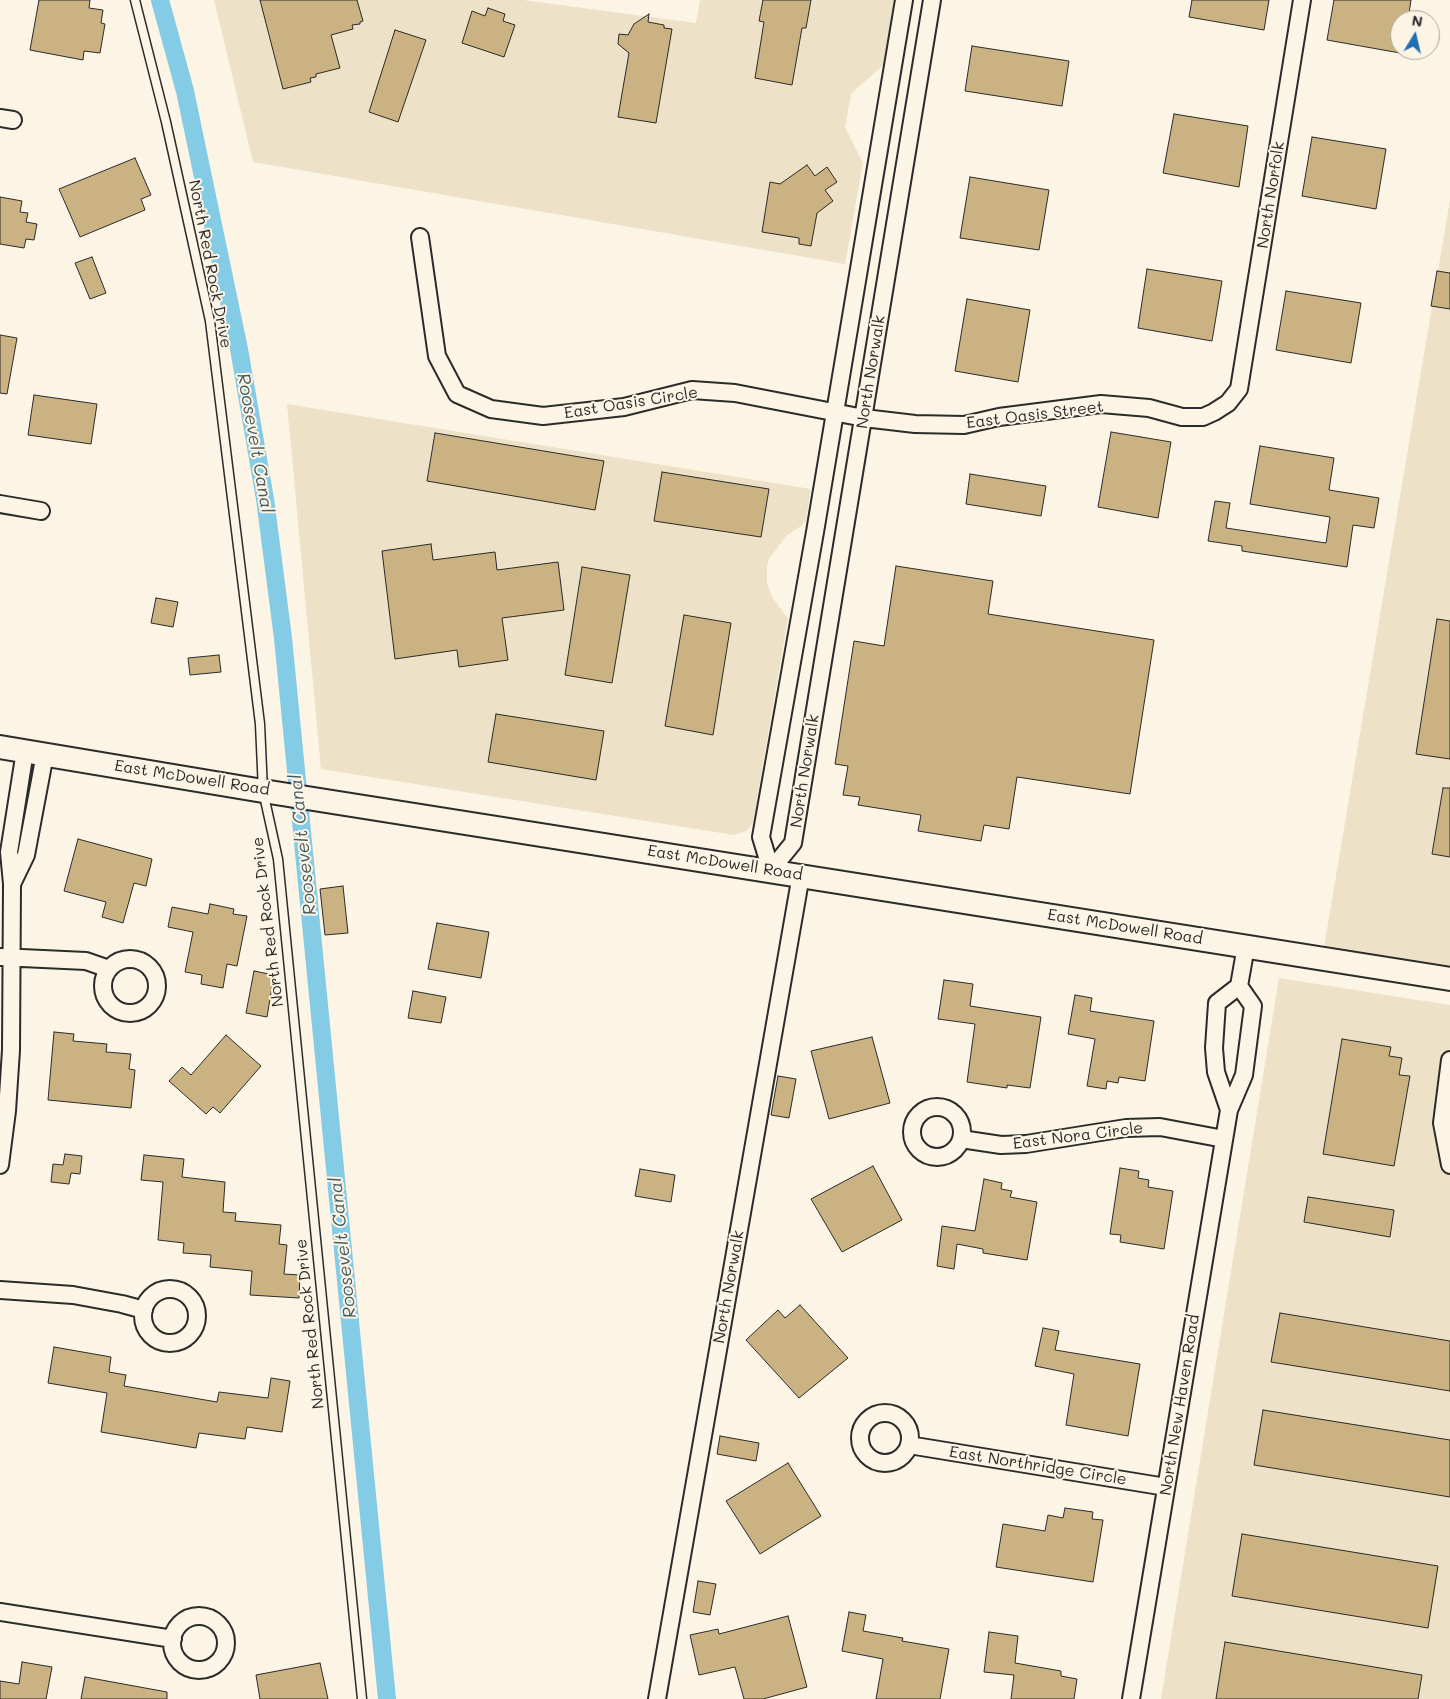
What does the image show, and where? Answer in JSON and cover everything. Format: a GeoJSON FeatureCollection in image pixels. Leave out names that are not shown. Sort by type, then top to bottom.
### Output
{"type":"FeatureCollection","features":[{"type":"Feature","properties":{"kind":"main road","name":"East McDowell Road"},"geometry":{"type":"LineString","coordinates":[[0,747],[1450,979]]}},
{"type":"Feature","properties":{"kind":"street","name":"North Norwalk"},"geometry":{"type":"LineString","coordinates":[[771,870],[794,843],[849,415],[884,119],[904,0]]}},
{"type":"Feature","properties":{"kind":"street","name":"North Norwalk"},"geometry":{"type":"LineString","coordinates":[[771,870],[761,836],[815,532],[849,415],[912,122],[932,0]]}},
{"type":"Feature","properties":{"kind":"street","name":"North Norfolk"},"geometry":{"type":"LineString","coordinates":[[1239,389],[1302,0]]}},
{"type":"Feature","properties":{"kind":"street"},"geometry":{"type":"LineString","coordinates":[[884,119],[912,122]]}},
{"type":"Feature","properties":{"kind":"street","name":"East Oasis Circle"},"geometry":{"type":"LineString","coordinates":[[420,237],[437,356],[456,394],[490,409],[543,416],[624,407],[692,390],[735,393],[849,415]]}},
{"type":"Feature","properties":{"kind":"street","name":"East Oasis Street"},"geometry":{"type":"LineString","coordinates":[[849,415],[915,424],[964,425],[999,417],[1101,404],[1149,408],[1182,417],[1203,417],[1228,403],[1239,389]]}},
{"type":"Feature","properties":{"kind":"street"},"geometry":{"type":"LineString","coordinates":[[0,504],[41,511]]}},
{"type":"Feature","properties":{"kind":"street"},"geometry":{"type":"LineString","coordinates":[[0,1165],[10,1079],[6,957],[12,884],[9,852],[35,753]]}},
{"type":"Feature","properties":{"kind":"street","name":"North Norwalk"},"geometry":{"type":"LineString","coordinates":[[657,1699],[802,875]]}},
{"type":"Feature","properties":{"kind":"street"},"geometry":{"type":"LineString","coordinates":[[1239,986],[1246,946]]}},
{"type":"Feature","properties":{"kind":"street"},"geometry":{"type":"LineString","coordinates":[[6,957],[86,961],[109,969]]}},
{"type":"Feature","properties":{"kind":"street","name":"North New Haven Road"},"geometry":{"type":"LineString","coordinates":[[1130,1699],[1228,1110],[1244,1075],[1248,1052],[1253,1006],[1239,986],[1217,1003],[1214,1048],[1216,1072],[1228,1110]]}},
{"type":"Feature","properties":{"kind":"street"},"geometry":{"type":"LineString","coordinates":[[1450,1060],[1442,1123],[1450,1165]]}},
{"type":"Feature","properties":{"kind":"street","name":"East Nora Circle"},"geometry":{"type":"LineString","coordinates":[[962,1139],[1001,1145],[1026,1144],[1126,1128],[1160,1127],[1224,1138]]}},
{"type":"Feature","properties":{"kind":"street"},"geometry":{"type":"LineString","coordinates":[[0,1290],[73,1295],[144,1310]]}},
{"type":"Feature","properties":{"kind":"street","name":"East Northridge Circle"},"geometry":{"type":"LineString","coordinates":[[909,1445],[1166,1487]]}},
{"type":"Feature","properties":{"kind":"street"},"geometry":{"type":"LineString","coordinates":[[0,1612],[173,1639]]}},
{"type":"Feature","properties":{"kind":"lane","name":"North Red Rock Drive"},"geometry":{"type":"LineString","coordinates":[[135,0],[166,122],[210,321],[278,859],[362,1699]]}},
{"type":"Feature","properties":{"kind":"shaded area"},"geometry":{"type":"Polygon","coordinates":[[[214,0],[523,0],[696,23],[700,0],[894,0],[883,65],[851,94],[845,127],[863,163],[845,264],[253,162],[214,0]]]}},
{"type":"Feature","properties":{"kind":"shaded area"},"geometry":{"type":"Polygon","coordinates":[[[1450,200],[1450,979],[1322,959],[1450,200]]]}},
{"type":"Feature","properties":{"kind":"shaded area"},"geometry":{"type":"Polygon","coordinates":[[[287,404],[811,489],[806,520],[801,526],[786,536],[769,559],[767,566],[767,583],[772,597],[788,619],[753,823],[746,831],[734,835],[321,769],[287,404]]]}},
{"type":"Feature","properties":{"kind":"shaded area"},"geometry":{"type":"Polygon","coordinates":[[[1279,978],[1450,1005],[1450,1699],[1161,1699],[1279,978]]]}},
{"type":"Feature","properties":{"kind":"building"},"geometry":{"type":"Polygon","coordinates":[[[39,0],[90,0],[89,8],[103,10],[101,23],[105,24],[100,53],[84,51],[83,60],[30,50],[39,0]]]}},
{"type":"Feature","properties":{"kind":"building"},"geometry":{"type":"Polygon","coordinates":[[[260,0],[357,0],[363,21],[360,24],[352,25],[353,29],[331,35],[340,68],[316,74],[316,77],[310,78],[311,82],[283,89],[260,0]]]}},
{"type":"Feature","properties":{"kind":"building"},"geometry":{"type":"Polygon","coordinates":[[[763,0],[811,0],[806,28],[802,28],[792,85],[755,78],[764,22],[759,21],[763,0]]]}},
{"type":"Feature","properties":{"kind":"building"},"geometry":{"type":"Polygon","coordinates":[[[1192,0],[1269,0],[1264,30],[1189,17],[1192,0]]]}},
{"type":"Feature","properties":{"kind":"building"},"geometry":{"type":"Polygon","coordinates":[[[1334,0],[1411,0],[1410,10],[1390,10],[1390,51],[1327,40],[1334,0]]]}},
{"type":"Feature","properties":{"kind":"building"},"geometry":{"type":"Polygon","coordinates":[[[488,8],[505,14],[503,21],[515,25],[504,57],[462,43],[472,11],[485,16],[488,8]]]}},
{"type":"Feature","properties":{"kind":"building"},"geometry":{"type":"Polygon","coordinates":[[[649,14],[648,22],[664,25],[664,28],[672,29],[656,123],[618,117],[629,53],[618,44],[619,34],[628,35],[634,24],[649,14]]]}},
{"type":"Feature","properties":{"kind":"building"},"geometry":{"type":"Polygon","coordinates":[[[395,30],[426,40],[398,122],[369,112],[395,30]]]}},
{"type":"Feature","properties":{"kind":"building"},"geometry":{"type":"Polygon","coordinates":[[[972,46],[1069,61],[1062,106],[965,91],[972,46]]]}},
{"type":"Feature","properties":{"kind":"building"},"geometry":{"type":"Polygon","coordinates":[[[1174,114],[1248,126],[1239,187],[1163,173],[1174,114]]]}},
{"type":"Feature","properties":{"kind":"building"},"geometry":{"type":"Polygon","coordinates":[[[1312,137],[1386,149],[1376,209],[1302,196],[1312,137]]]}},
{"type":"Feature","properties":{"kind":"building"},"geometry":{"type":"Polygon","coordinates":[[[135,158],[151,195],[141,199],[145,210],[80,237],[59,189],[135,158]]]}},
{"type":"Feature","properties":{"kind":"building"},"geometry":{"type":"Polygon","coordinates":[[[807,165],[815,176],[827,167],[837,182],[825,190],[833,201],[817,213],[811,246],[799,244],[799,238],[762,232],[770,182],[780,184],[807,165]]]}},
{"type":"Feature","properties":{"kind":"building"},"geometry":{"type":"Polygon","coordinates":[[[970,177],[1049,190],[1039,250],[960,238],[970,177]]]}},
{"type":"Feature","properties":{"kind":"building"},"geometry":{"type":"Polygon","coordinates":[[[0,197],[22,201],[20,212],[28,213],[26,222],[37,224],[34,240],[26,239],[24,248],[0,244],[0,197]]]}},
{"type":"Feature","properties":{"kind":"building"},"geometry":{"type":"Polygon","coordinates":[[[92,257],[106,293],[90,299],[75,263],[92,257]]]}},
{"type":"Feature","properties":{"kind":"building"},"geometry":{"type":"Polygon","coordinates":[[[1147,269],[1222,281],[1212,341],[1138,328],[1147,269]]]}},
{"type":"Feature","properties":{"kind":"building"},"geometry":{"type":"Polygon","coordinates":[[[1437,271],[1450,273],[1450,309],[1431,306],[1437,271]]]}},
{"type":"Feature","properties":{"kind":"building"},"geometry":{"type":"Polygon","coordinates":[[[1286,291],[1361,303],[1351,363],[1276,350],[1286,291]]]}},
{"type":"Feature","properties":{"kind":"building"},"geometry":{"type":"Polygon","coordinates":[[[967,299],[1030,310],[1018,382],[955,371],[967,299]]]}},
{"type":"Feature","properties":{"kind":"building"},"geometry":{"type":"Polygon","coordinates":[[[0,335],[17,338],[7,394],[0,393],[0,335]]]}},
{"type":"Feature","properties":{"kind":"building"},"geometry":{"type":"Polygon","coordinates":[[[34,395],[97,404],[91,444],[28,435],[34,395]]]}},
{"type":"Feature","properties":{"kind":"building"},"geometry":{"type":"Polygon","coordinates":[[[1111,432],[1171,442],[1158,518],[1098,507],[1111,432]]]}},
{"type":"Feature","properties":{"kind":"building"},"geometry":{"type":"Polygon","coordinates":[[[435,433],[604,461],[595,510],[427,481],[435,433]]]}},
{"type":"Feature","properties":{"kind":"building"},"geometry":{"type":"Polygon","coordinates":[[[1260,446],[1334,458],[1329,490],[1379,498],[1374,528],[1353,525],[1347,567],[1242,551],[1242,546],[1208,541],[1215,501],[1230,503],[1226,528],[1326,543],[1330,517],[1250,504],[1260,446]]]}},
{"type":"Feature","properties":{"kind":"building"},"geometry":{"type":"Polygon","coordinates":[[[662,472],[769,489],[761,537],[654,521],[662,472]]]}},
{"type":"Feature","properties":{"kind":"building"},"geometry":{"type":"Polygon","coordinates":[[[970,474],[1046,486],[1041,516],[966,504],[970,474]]]}},
{"type":"Feature","properties":{"kind":"building"},"geometry":{"type":"Polygon","coordinates":[[[431,544],[433,560],[495,552],[497,570],[558,562],[564,610],[502,618],[508,660],[459,667],[457,650],[395,659],[382,551],[431,544]]]}},
{"type":"Feature","properties":{"kind":"building"},"geometry":{"type":"Polygon","coordinates":[[[896,566],[993,581],[988,614],[1154,640],[1130,794],[1017,777],[1009,829],[984,825],[981,841],[918,831],[921,815],[858,805],[860,797],[843,795],[848,766],[835,764],[854,641],[884,646],[896,566]]]}},
{"type":"Feature","properties":{"kind":"building"},"geometry":{"type":"Polygon","coordinates":[[[582,567],[630,575],[612,683],[565,675],[582,567]]]}},
{"type":"Feature","properties":{"kind":"building"},"geometry":{"type":"Polygon","coordinates":[[[156,598],[178,602],[173,627],[151,623],[156,598]]]}},
{"type":"Feature","properties":{"kind":"building"},"geometry":{"type":"Polygon","coordinates":[[[684,615],[731,623],[713,735],[665,726],[684,615]]]}},
{"type":"Feature","properties":{"kind":"building"},"geometry":{"type":"Polygon","coordinates":[[[1437,619],[1450,621],[1450,759],[1416,754],[1437,619]]]}},
{"type":"Feature","properties":{"kind":"building"},"geometry":{"type":"Polygon","coordinates":[[[219,655],[221,672],[190,675],[188,658],[219,655]]]}},
{"type":"Feature","properties":{"kind":"building"},"geometry":{"type":"Polygon","coordinates":[[[496,714],[604,731],[596,780],[488,762],[496,714]]]}},
{"type":"Feature","properties":{"kind":"building"},"geometry":{"type":"Polygon","coordinates":[[[1443,788],[1450,788],[1450,857],[1432,854],[1443,788]]]}},
{"type":"Feature","properties":{"kind":"building"},"geometry":{"type":"Polygon","coordinates":[[[78,839],[152,859],[146,886],[134,883],[123,923],[102,917],[106,902],[64,891],[78,839]]]}},
{"type":"Feature","properties":{"kind":"building"},"geometry":{"type":"Polygon","coordinates":[[[343,886],[348,933],[325,935],[320,889],[343,886]]]}},
{"type":"Feature","properties":{"kind":"building"},"geometry":{"type":"Polygon","coordinates":[[[210,904],[234,909],[233,914],[247,916],[237,966],[227,964],[223,988],[201,984],[202,975],[185,972],[193,932],[168,927],[172,907],[208,914],[210,904]]]}},
{"type":"Feature","properties":{"kind":"building"},"geometry":{"type":"Polygon","coordinates":[[[437,923],[489,932],[481,978],[428,969],[437,923]]]}},
{"type":"Feature","properties":{"kind":"building"},"geometry":{"type":"Polygon","coordinates":[[[254,971],[274,975],[267,1017],[246,1013],[254,971]]]}},
{"type":"Feature","properties":{"kind":"building"},"geometry":{"type":"Polygon","coordinates":[[[944,980],[973,984],[970,1006],[1041,1017],[1030,1088],[1007,1085],[1007,1088],[967,1082],[975,1024],[938,1019],[944,980]]]}},
{"type":"Feature","properties":{"kind":"building"},"geometry":{"type":"Polygon","coordinates":[[[413,991],[446,997],[441,1023],[408,1018],[413,991]]]}},
{"type":"Feature","properties":{"kind":"building"},"geometry":{"type":"Polygon","coordinates":[[[1075,995],[1092,998],[1090,1011],[1154,1021],[1145,1081],[1119,1077],[1118,1083],[1107,1081],[1106,1089],[1087,1086],[1095,1039],[1068,1034],[1075,995]]]}},
{"type":"Feature","properties":{"kind":"building"},"geometry":{"type":"Polygon","coordinates":[[[54,1032],[74,1034],[73,1041],[107,1044],[106,1052],[131,1054],[129,1069],[135,1070],[131,1108],[48,1100],[54,1032]]]}},
{"type":"Feature","properties":{"kind":"building"},"geometry":{"type":"Polygon","coordinates":[[[226,1035],[261,1066],[220,1113],[213,1107],[206,1114],[169,1081],[182,1067],[191,1075],[226,1035]]]}},
{"type":"Feature","properties":{"kind":"building"},"geometry":{"type":"Polygon","coordinates":[[[872,1037],[890,1103],[829,1119],[811,1051],[872,1037]]]}},
{"type":"Feature","properties":{"kind":"building"},"geometry":{"type":"Polygon","coordinates":[[[1342,1039],[1391,1047],[1389,1056],[1402,1058],[1399,1075],[1410,1076],[1394,1166],[1323,1154],[1342,1039]]]}},
{"type":"Feature","properties":{"kind":"building"},"geometry":{"type":"Polygon","coordinates":[[[778,1076],[796,1079],[789,1118],[771,1115],[778,1076]]]}},
{"type":"Feature","properties":{"kind":"building"},"geometry":{"type":"Polygon","coordinates":[[[65,1154],[82,1156],[80,1174],[71,1173],[69,1184],[51,1182],[53,1164],[63,1165],[65,1154]]]}},
{"type":"Feature","properties":{"kind":"building"},"geometry":{"type":"Polygon","coordinates":[[[144,1155],[184,1159],[182,1177],[225,1182],[223,1212],[236,1213],[235,1221],[281,1225],[279,1244],[287,1245],[284,1274],[300,1275],[299,1298],[250,1295],[252,1271],[210,1267],[211,1255],[183,1253],[184,1243],[158,1240],[163,1182],[141,1180],[144,1155]]]}},
{"type":"Feature","properties":{"kind":"building"},"geometry":{"type":"Polygon","coordinates":[[[873,1166],[902,1220],[842,1252],[811,1199],[873,1166]]]}},
{"type":"Feature","properties":{"kind":"building"},"geometry":{"type":"Polygon","coordinates":[[[1120,1168],[1139,1171],[1138,1178],[1149,1180],[1148,1187],[1173,1191],[1164,1249],[1120,1242],[1121,1235],[1110,1234],[1120,1168]]]}},
{"type":"Feature","properties":{"kind":"building"},"geometry":{"type":"Polygon","coordinates":[[[640,1169],[675,1175],[671,1202],[635,1196],[640,1169]]]}},
{"type":"Feature","properties":{"kind":"building"},"geometry":{"type":"Polygon","coordinates":[[[984,1179],[1002,1183],[1001,1189],[1012,1191],[1010,1197],[1037,1202],[1027,1260],[983,1253],[983,1249],[957,1244],[954,1269],[937,1266],[942,1226],[975,1231],[984,1179]]]}},
{"type":"Feature","properties":{"kind":"building"},"geometry":{"type":"Polygon","coordinates":[[[1308,1197],[1394,1210],[1390,1237],[1304,1222],[1308,1197]]]}},
{"type":"Feature","properties":{"kind":"building"},"geometry":{"type":"Polygon","coordinates":[[[800,1305],[848,1358],[799,1398],[746,1340],[778,1310],[785,1318],[800,1305]]]}},
{"type":"Feature","properties":{"kind":"building"},"geometry":{"type":"Polygon","coordinates":[[[1280,1313],[1450,1341],[1450,1391],[1271,1362],[1280,1313]]]}},
{"type":"Feature","properties":{"kind":"building"},"geometry":{"type":"Polygon","coordinates":[[[1043,1328],[1059,1331],[1055,1350],[1140,1364],[1128,1436],[1066,1425],[1074,1374],[1035,1366],[1043,1328]]]}},
{"type":"Feature","properties":{"kind":"building"},"geometry":{"type":"Polygon","coordinates":[[[54,1347],[111,1357],[109,1372],[126,1375],[124,1386],[217,1402],[219,1392],[268,1398],[271,1378],[290,1381],[282,1432],[247,1427],[245,1439],[199,1433],[196,1448],[101,1432],[107,1393],[48,1383],[54,1347]]]}},
{"type":"Feature","properties":{"kind":"building"},"geometry":{"type":"Polygon","coordinates":[[[1263,1410],[1450,1440],[1450,1497],[1254,1465],[1263,1410]]]}},
{"type":"Feature","properties":{"kind":"building"},"geometry":{"type":"Polygon","coordinates":[[[720,1436],[759,1443],[756,1461],[717,1454],[720,1436]]]}},
{"type":"Feature","properties":{"kind":"building"},"geometry":{"type":"Polygon","coordinates":[[[788,1463],[821,1516],[760,1554],[726,1501],[788,1463]]]}},
{"type":"Feature","properties":{"kind":"building"},"geometry":{"type":"Polygon","coordinates":[[[1065,1508],[1093,1512],[1092,1519],[1103,1520],[1093,1582],[996,1567],[1003,1524],[1045,1531],[1048,1515],[1063,1518],[1065,1508]]]}},
{"type":"Feature","properties":{"kind":"building"},"geometry":{"type":"Polygon","coordinates":[[[1242,1534],[1438,1566],[1428,1628],[1232,1596],[1242,1534]]]}},
{"type":"Feature","properties":{"kind":"building"},"geometry":{"type":"Polygon","coordinates":[[[698,1581],[716,1584],[710,1615],[693,1612],[698,1581]]]}},
{"type":"Feature","properties":{"kind":"building"},"geometry":{"type":"Polygon","coordinates":[[[849,1612],[866,1615],[863,1631],[903,1638],[902,1641],[949,1649],[940,1699],[876,1699],[883,1659],[842,1651],[849,1612]]]}},
{"type":"Feature","properties":{"kind":"building"},"geometry":{"type":"Polygon","coordinates":[[[788,1616],[807,1687],[763,1699],[744,1699],[735,1667],[699,1675],[690,1635],[718,1629],[719,1634],[788,1616]]]}},
{"type":"Feature","properties":{"kind":"building"},"geometry":{"type":"Polygon","coordinates":[[[989,1632],[1018,1636],[1015,1663],[1061,1671],[1061,1676],[1077,1679],[1074,1699],[1011,1699],[1014,1675],[984,1672],[989,1632]]]}},
{"type":"Feature","properties":{"kind":"building"},"geometry":{"type":"Polygon","coordinates":[[[1225,1642],[1422,1675],[1418,1699],[1216,1699],[1225,1642]]]}},
{"type":"Feature","properties":{"kind":"building"},"geometry":{"type":"Polygon","coordinates":[[[22,1662],[52,1667],[46,1699],[0,1699],[0,1681],[19,1684],[22,1662]]]}},
{"type":"Feature","properties":{"kind":"building"},"geometry":{"type":"Polygon","coordinates":[[[320,1663],[328,1699],[260,1699],[256,1675],[320,1663]]]}},
{"type":"Feature","properties":{"kind":"building"},"geometry":{"type":"Polygon","coordinates":[[[85,1677],[167,1692],[167,1699],[81,1699],[85,1677]]]}},
{"type":"Feature","properties":{"kind":"waterway","name":"Roosevelt Canal"},"geometry":{"type":"LineString","coordinates":[[160,0],[185,91],[239,349],[265,499],[283,638],[387,1699]]}}]}
